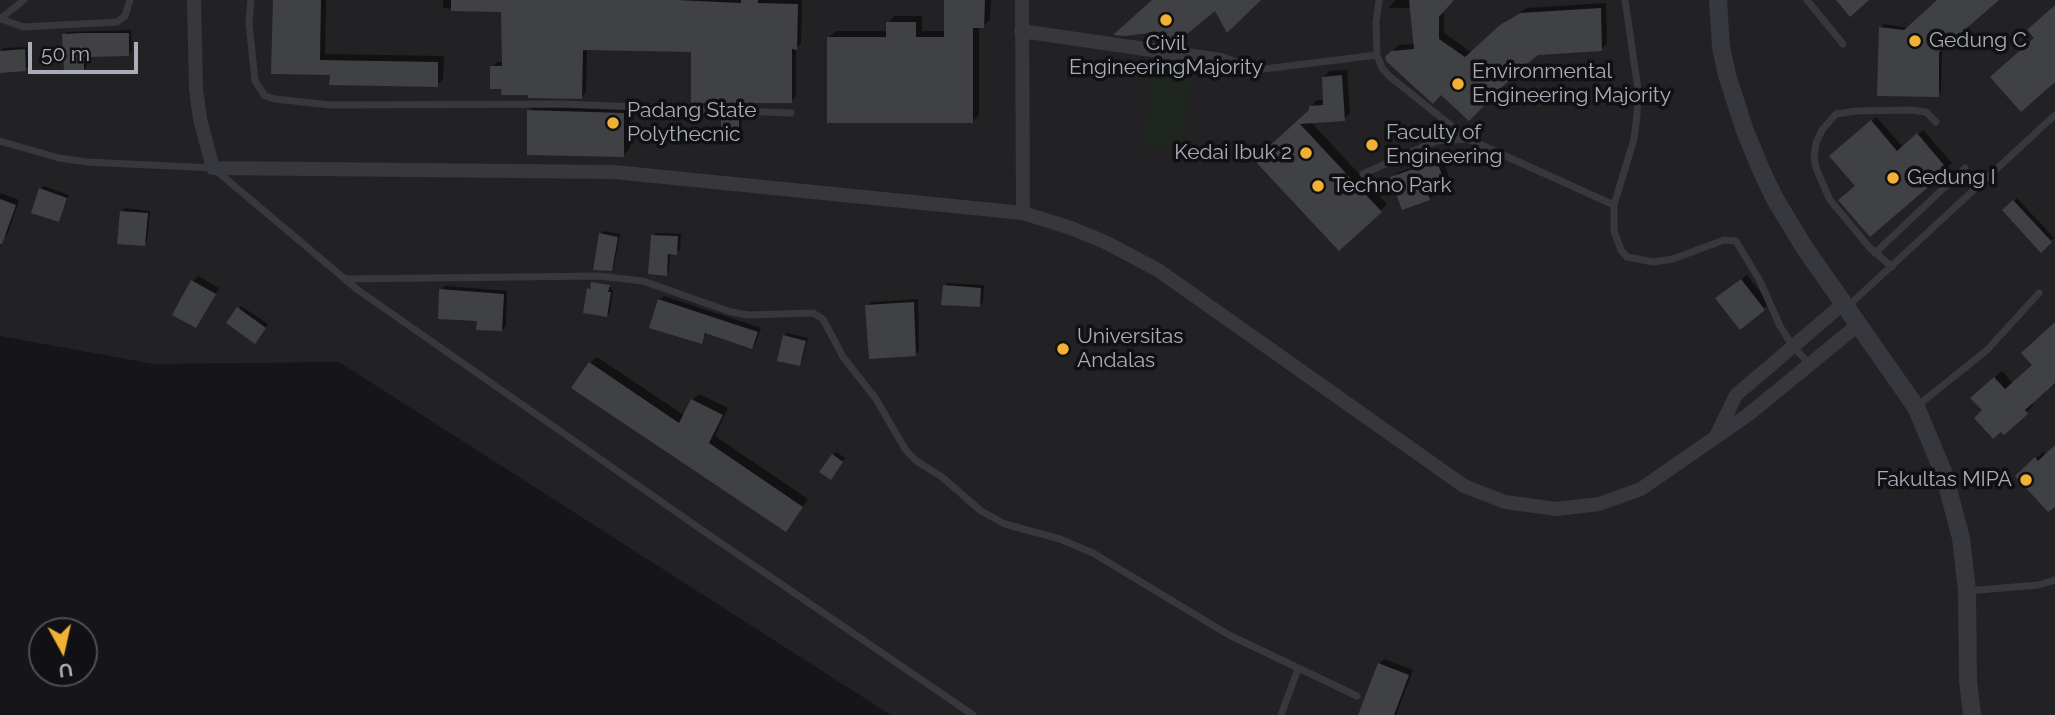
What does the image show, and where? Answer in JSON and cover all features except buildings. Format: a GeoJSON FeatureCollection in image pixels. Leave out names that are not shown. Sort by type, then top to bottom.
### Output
{"type":"FeatureCollection","features":[{"type":"Feature","properties":{"kind":"street"},"geometry":{"type":"LineString","coordinates":[[194,0],[196,89],[212,168],[614,172],[1023,213],[1093,237],[1158,270],[1464,486],[1504,502],[1557,509],[1599,504],[1641,489],[1714,440],[1859,324]]}},
{"type":"Feature","properties":{"kind":"street"},"geometry":{"type":"LineString","coordinates":[[1021,0],[1023,213]]}},
{"type":"Feature","properties":{"kind":"street"},"geometry":{"type":"LineString","coordinates":[[1718,0],[1721,47],[1727,75],[1745,131],[1775,199],[1916,407],[1944,474],[1961,538],[1967,591],[1968,681],[1972,715]]}},
{"type":"Feature","properties":{"kind":"street"},"geometry":{"type":"LineString","coordinates":[[1021,31],[1221,60],[1248,71]]}},
{"type":"Feature","properties":{"kind":"street"},"geometry":{"type":"LineString","coordinates":[[1714,440],[1736,395],[1845,305]]}},
{"type":"Feature","properties":{"kind":"lane"},"geometry":{"type":"LineString","coordinates":[[0,19],[24,0]]}},
{"type":"Feature","properties":{"kind":"lane"},"geometry":{"type":"LineString","coordinates":[[0,19],[23,27],[117,22],[125,16],[130,0]]}},
{"type":"Feature","properties":{"kind":"lane"},"geometry":{"type":"LineString","coordinates":[[251,0],[249,23],[256,81],[265,96],[275,99],[331,105],[562,104],[791,113]]}},
{"type":"Feature","properties":{"kind":"lane"},"geometry":{"type":"LineString","coordinates":[[1379,0],[1376,22],[1377,55],[1382,68],[1389,76],[1468,139],[1614,205]]}},
{"type":"Feature","properties":{"kind":"lane"},"geometry":{"type":"LineString","coordinates":[[1625,0],[1638,89],[1634,139],[1614,205],[1613,218],[1618,243],[1627,257],[1653,262],[1673,259],[1724,240],[1736,241],[1760,281],[1780,326],[1793,347],[1809,363]]}},
{"type":"Feature","properties":{"kind":"lane"},"geometry":{"type":"LineString","coordinates":[[1807,0],[1843,44]]}},
{"type":"Feature","properties":{"kind":"lane"},"geometry":{"type":"LineString","coordinates":[[1248,71],[1377,55]]}},
{"type":"Feature","properties":{"kind":"lane"},"geometry":{"type":"LineString","coordinates":[[1892,267],[1852,228],[1825,190],[1814,158],[1816,142],[1836,114],[1911,110],[1926,112],[1936,122]]}},
{"type":"Feature","properties":{"kind":"lane"},"geometry":{"type":"LineString","coordinates":[[1845,305],[1892,267],[2055,116]]}},
{"type":"Feature","properties":{"kind":"lane"},"geometry":{"type":"LineString","coordinates":[[1363,174],[1436,141],[1468,139]]}},
{"type":"Feature","properties":{"kind":"lane"},"geometry":{"type":"LineString","coordinates":[[0,141],[59,158],[87,162],[212,168],[344,279],[702,530],[973,715]]}},
{"type":"Feature","properties":{"kind":"lane"},"geometry":{"type":"LineString","coordinates":[[1875,253],[1965,168]]}},
{"type":"Feature","properties":{"kind":"lane"},"geometry":{"type":"LineString","coordinates":[[344,279],[598,276],[643,281],[731,312],[748,315],[813,313],[823,319],[843,357],[876,399],[905,449],[915,460],[942,477],[981,510],[1005,524],[1060,539],[1093,553],[1221,630],[1357,696]]}},
{"type":"Feature","properties":{"kind":"lane"},"geometry":{"type":"LineString","coordinates":[[1916,407],[1987,350],[2039,293]]}},
{"type":"Feature","properties":{"kind":"lane"},"geometry":{"type":"LineString","coordinates":[[1967,591],[2038,585],[2055,580]]}},
{"type":"Feature","properties":{"kind":"lane"},"geometry":{"type":"LineString","coordinates":[[1282,715],[1298,669]]}},
{"type":"Feature","properties":{"kind":"shaded area","name":"Universitas Andalas"},"geometry":{"type":"Polygon","coordinates":[[[0,0],[2055,0],[2055,715],[891,715],[339,362],[154,364],[0,336],[0,0]]]}},
{"type":"Feature","properties":{"kind":"shaded area"},"geometry":{"type":"Polygon","coordinates":[[[1151,73],[1190,79],[1183,149],[1145,147],[1151,73]]]}},
{"type":"Feature","properties":{"kind":"place","name":"Civil EngineeringMajority"},"geometry":{"type":"Point","coordinates":[1166,20]}},
{"type":"Feature","properties":{"kind":"place","name":"Gedung C"},"geometry":{"type":"Point","coordinates":[1915,41]}},
{"type":"Feature","properties":{"kind":"place","name":"Environmental Engineering Majority"},"geometry":{"type":"Point","coordinates":[1458,84]}},
{"type":"Feature","properties":{"kind":"place","name":"Padang State Polythecnic"},"geometry":{"type":"Point","coordinates":[613,123]}},
{"type":"Feature","properties":{"kind":"place","name":"Faculty of Engineering"},"geometry":{"type":"Point","coordinates":[1372,145]}},
{"type":"Feature","properties":{"kind":"place","name":"Kedai Ibuk 2"},"geometry":{"type":"Point","coordinates":[1306,153]}},
{"type":"Feature","properties":{"kind":"place","name":"Gedung I"},"geometry":{"type":"Point","coordinates":[1893,178]}},
{"type":"Feature","properties":{"kind":"place","name":"Techno Park"},"geometry":{"type":"Point","coordinates":[1318,186]}},
{"type":"Feature","properties":{"kind":"place","name":"Universitas Andalas"},"geometry":{"type":"Point","coordinates":[1063,349]}},
{"type":"Feature","properties":{"kind":"place","name":"Fakultas MIPA"},"geometry":{"type":"Point","coordinates":[2026,480]}}]}
